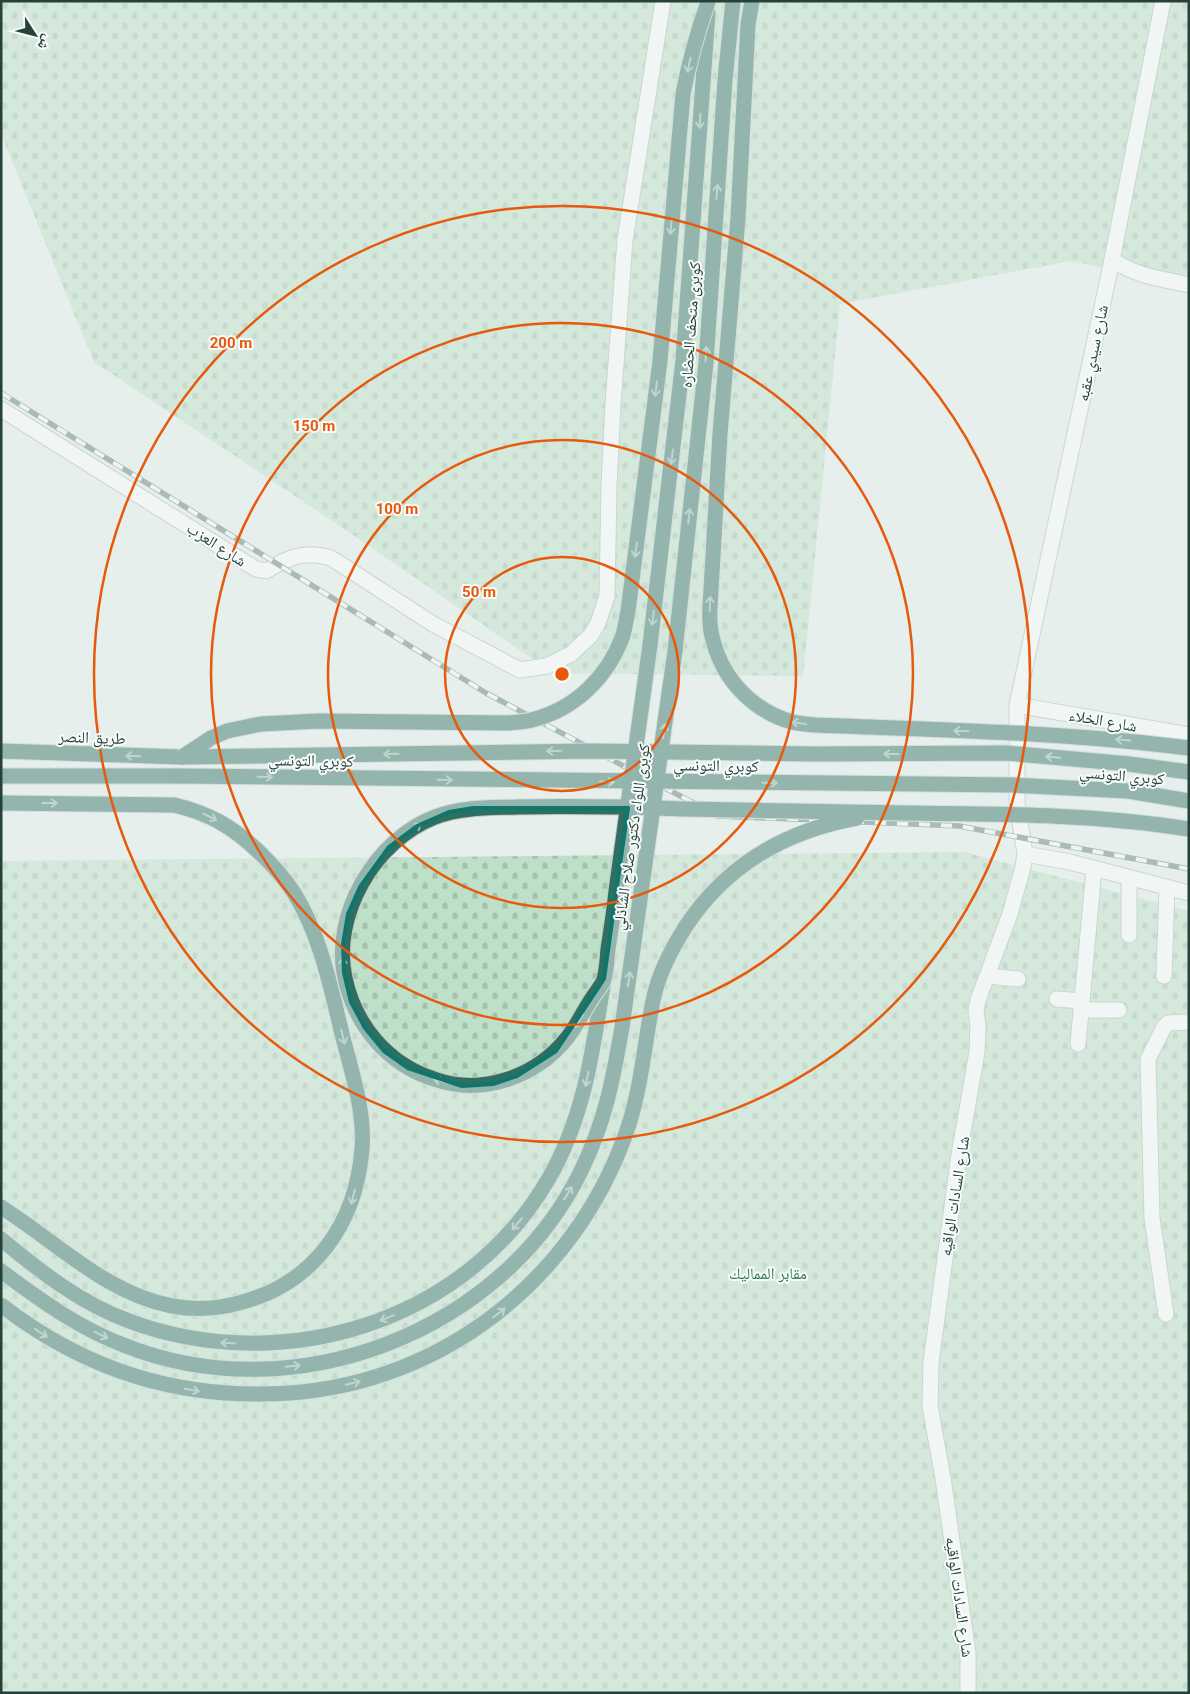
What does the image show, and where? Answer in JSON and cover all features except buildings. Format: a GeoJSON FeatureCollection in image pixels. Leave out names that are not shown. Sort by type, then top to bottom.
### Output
{"type":"FeatureCollection","features":[{"type":"Feature","properties":{"kind":"highway","name":"كوبرى متحف الحضاره"},"geometry":{"type":"LineString","coordinates":[[675,651],[706,363],[725,80],[733,1]]}},
{"type":"Feature","properties":{"kind":"highway"},"geometry":{"type":"LineString","coordinates":[[752,1],[748,24],[738,218],[720,434],[711,590],[712,639],[720,662],[733,683],[750,700],[770,714],[793,722],[816,725],[1057,735],[1131,740],[1189,748]]}},
{"type":"Feature","properties":{"kind":"highway","name":"كوبرى متحف الحضاره"},"geometry":{"type":"LineString","coordinates":[[650,645],[683,360],[708,2]]}},
{"type":"Feature","properties":{"kind":"highway"},"geometry":{"type":"LineString","coordinates":[[182,757],[211,738],[235,729],[261,724],[318,721],[509,723],[534,720],[558,711],[579,698],[598,681],[612,660],[622,636],[628,611],[660,361],[683,94],[689,63],[708,2]]}},
{"type":"Feature","properties":{"kind":"highway","name":"كوبرى اللواء دكتور صلاح الشاذلي"},"geometry":{"type":"LineString","coordinates":[[1,1239],[62,1287],[105,1311],[150,1328],[201,1340],[257,1344],[309,1340],[359,1328],[408,1309],[454,1282],[492,1250],[524,1216],[549,1178],[569,1138],[582,1100],[604,979],[650,645]]}},
{"type":"Feature","properties":{"kind":"highway","name":"كوبرى اللواء دكتور صلاح الشاذلي"},"geometry":{"type":"LineString","coordinates":[[1,1271],[56,1311],[126,1346],[191,1364],[250,1368],[315,1364],[348,1358],[377,1348],[439,1320],[468,1302],[514,1263],[543,1231],[580,1172],[608,1103],[622,1027],[675,651]]}},
{"type":"Feature","properties":{"kind":"highway","name":"طريق النصر"},"geometry":{"type":"LineString","coordinates":[[1,751],[182,757]]}},
{"type":"Feature","properties":{"kind":"highway","name":"كوبري التونسي"},"geometry":{"type":"LineString","coordinates":[[182,757],[590,751],[816,754],[1006,753],[1129,764],[1189,772]]}},
{"type":"Feature","properties":{"kind":"highway","name":"كوبري التونسي"},"geometry":{"type":"LineString","coordinates":[[1,776],[181,776],[1013,785],[1128,791],[1189,801]]}},
{"type":"Feature","properties":{"kind":"highway"},"geometry":{"type":"LineString","coordinates":[[1,803],[174,805],[196,810],[215,819],[250,843],[280,873],[294,893],[314,935],[332,991],[351,1065],[358,1098],[362,1146],[357,1182],[351,1204],[333,1237],[322,1252],[293,1279],[277,1290],[259,1298],[224,1307],[190,1308],[171,1306],[125,1290],[84,1267],[1,1207]]}},
{"type":"Feature","properties":{"kind":"highway"},"geometry":{"type":"LineString","coordinates":[[604,979],[568,1037],[538,1065],[518,1076],[493,1084],[462,1086],[435,1080],[408,1068],[384,1051],[360,1020],[351,1002],[344,973],[343,944],[348,914],[360,887],[378,859],[390,847],[417,826],[432,818],[449,812],[473,808],[558,806],[992,814],[1123,820],[1189,829]]}},
{"type":"Feature","properties":{"kind":"highway"},"geometry":{"type":"LineString","coordinates":[[1,1305],[45,1337],[72,1352],[100,1364],[174,1386],[222,1394],[280,1394],[336,1387],[390,1372],[437,1352],[462,1338],[508,1306],[530,1285],[570,1240],[598,1195],[615,1162],[634,1108],[654,995],[664,965],[676,941],[713,891],[738,868],[758,854],[802,832],[846,820],[892,813]]}},
{"type":"Feature","properties":{"kind":"street","name":"شارع العزب"},"geometry":{"type":"LineString","coordinates":[[1,409],[256,569],[266,571],[299,555],[310,554],[331,558],[433,624],[520,670],[534,669],[553,664],[571,654],[582,645],[598,623],[607,596],[613,413],[626,240],[664,1]]}},
{"type":"Feature","properties":{"kind":"street","name":"شارع سيدي عقبه"},"geometry":{"type":"LineString","coordinates":[[1017,705],[1112,260],[1163,1]]}},
{"type":"Feature","properties":{"kind":"street"},"geometry":{"type":"LineString","coordinates":[[1112,260],[1130,271],[1142,275],[1189,285]]}},
{"type":"Feature","properties":{"kind":"street","name":"شارع الخلاء"},"geometry":{"type":"LineString","coordinates":[[1017,705],[1189,734]]}},
{"type":"Feature","properties":{"kind":"street","name":"شارع السادات الواقيه"},"geometry":{"type":"LineString","coordinates":[[968,1693],[968,1654],[943,1478],[930,1406],[930,1362],[958,1164],[977,1052],[976,1011],[978,1000],[1010,914],[1023,867],[1024,854],[1017,803],[1017,705]]}},
{"type":"Feature","properties":{"kind":"street"},"geometry":{"type":"LineString","coordinates":[[1024,854],[1094,869],[1189,893]]}},
{"type":"Feature","properties":{"kind":"street"},"geometry":{"type":"LineString","coordinates":[[1078,1044],[1094,869]]}},
{"type":"Feature","properties":{"kind":"street"},"geometry":{"type":"LineString","coordinates":[[1129,878],[1129,934]]}},
{"type":"Feature","properties":{"kind":"street"},"geometry":{"type":"LineString","coordinates":[[1164,976],[1167,888]]}},
{"type":"Feature","properties":{"kind":"street"},"geometry":{"type":"LineString","coordinates":[[987,976],[1018,979]]}},
{"type":"Feature","properties":{"kind":"street"},"geometry":{"type":"LineString","coordinates":[[1057,999],[1081,1006],[1119,1010]]}},
{"type":"Feature","properties":{"kind":"street"},"geometry":{"type":"LineString","coordinates":[[1166,1314],[1152,1218],[1148,1059],[1164,1027],[1168,1023],[1189,1022]]}},
{"type":"Feature","properties":{"kind":"highlighted area"},"geometry":{"type":"Polygon","coordinates":[[[473,808],[628,808],[604,979],[556,1051],[517,1076],[493,1084],[462,1086],[408,1068],[384,1051],[365,1028],[351,1002],[344,973],[343,944],[348,914],[360,887],[389,847],[417,826],[449,812],[473,808]]]}},
{"type":"Feature","properties":{"kind":"green space"},"geometry":{"type":"Polygon","coordinates":[[[1,1],[1189,1],[1189,286],[1071,261],[840,304],[803,676],[553,673],[337,524],[94,362],[1,134],[1,1]]]}},
{"type":"Feature","properties":{"kind":"green space","name":"مقابر المماليك"},"geometry":{"type":"Polygon","coordinates":[[[964,852],[1189,911],[1189,1693],[1,1693],[1,861],[964,852]]]}},
{"type":"Feature","properties":{"kind":"railway"},"geometry":{"type":"LineString","coordinates":[[1,393],[486,693],[718,816],[959,826],[1189,869]]}}]}
